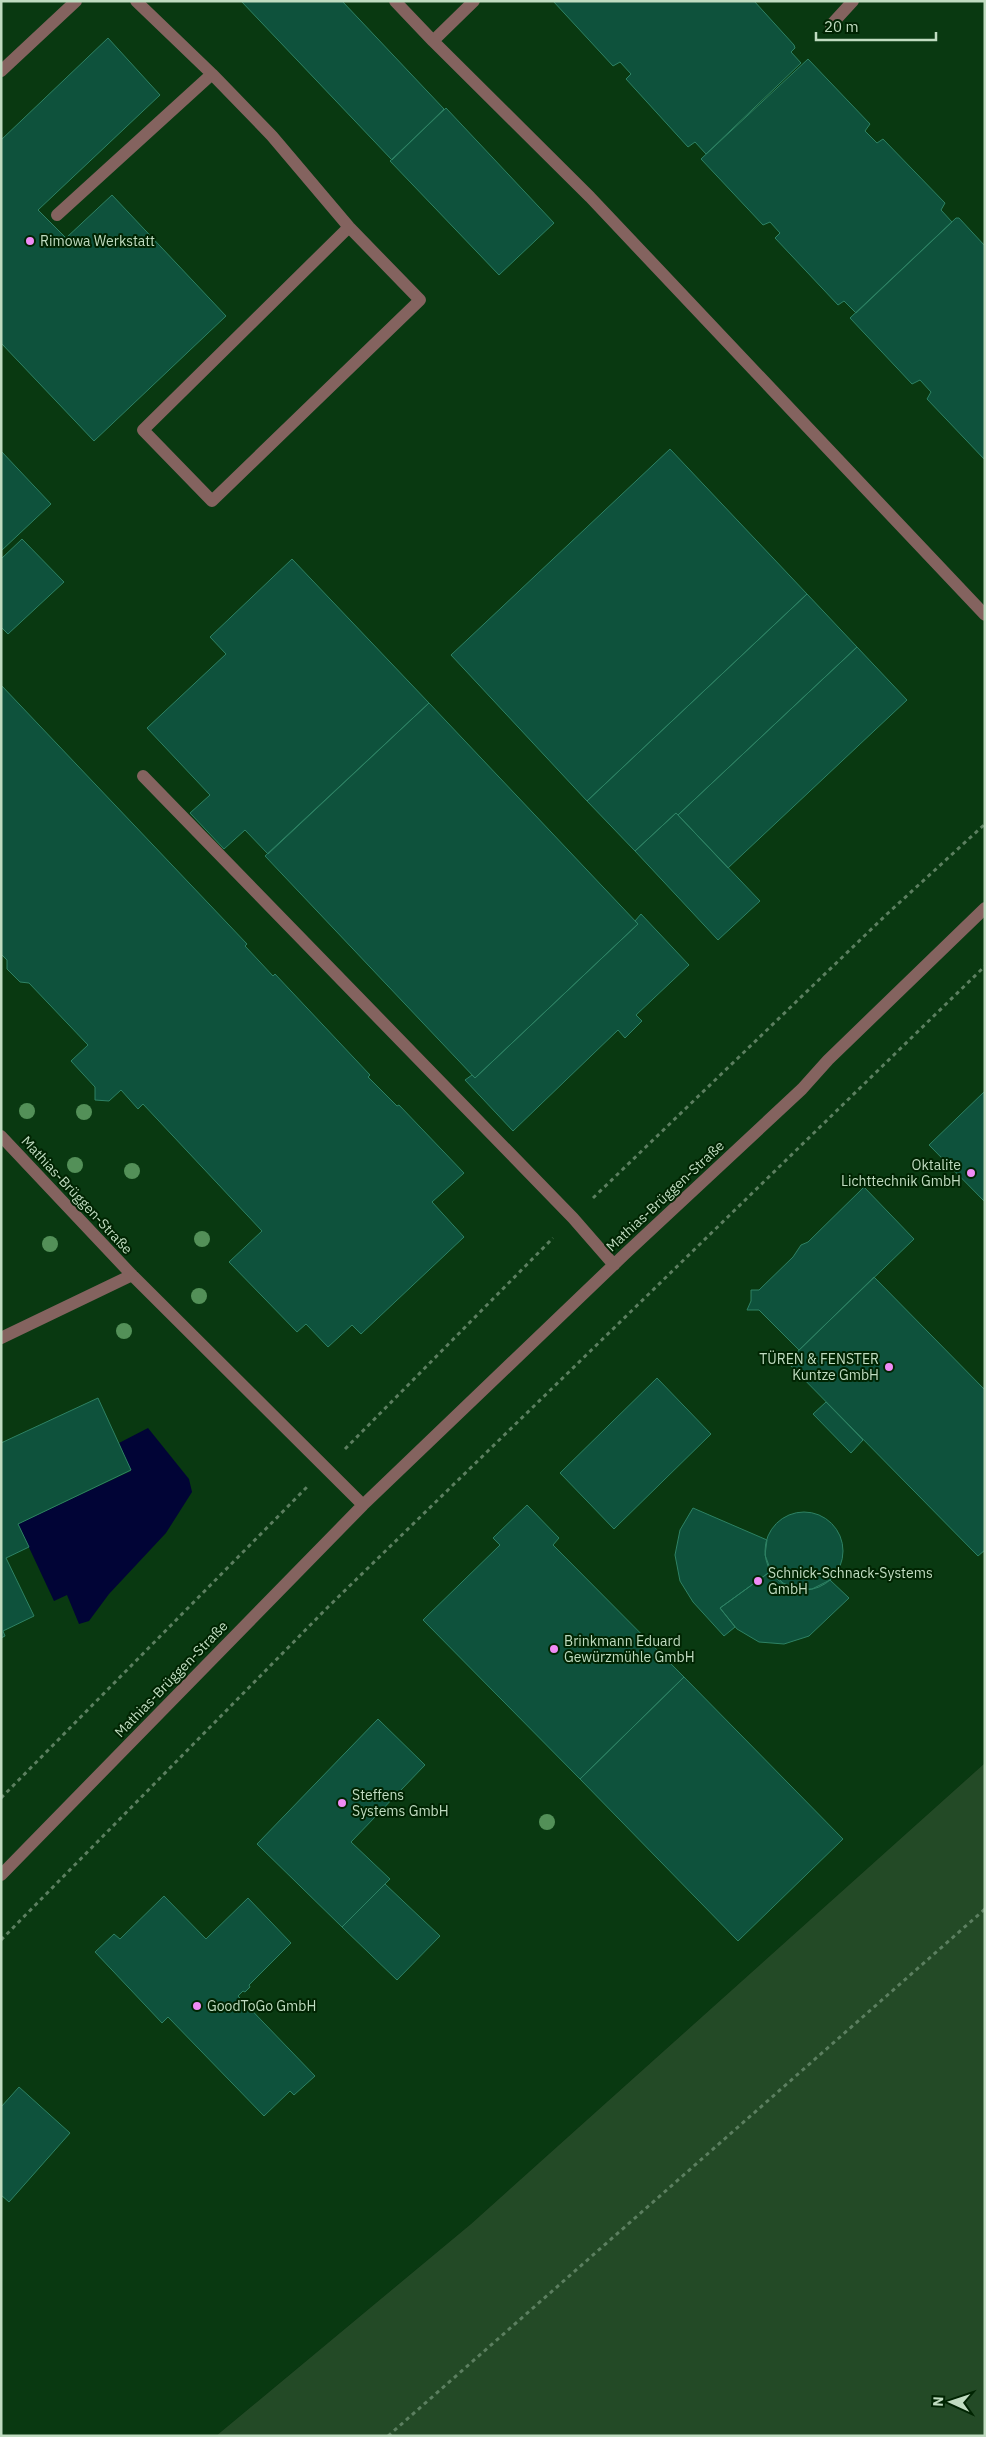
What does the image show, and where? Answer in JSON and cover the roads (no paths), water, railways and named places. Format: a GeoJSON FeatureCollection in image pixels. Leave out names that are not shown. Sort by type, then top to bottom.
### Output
{"type":"FeatureCollection","features":[{"type":"Feature","properties":{"kind":"street"},"geometry":{"type":"LineString","coordinates":[[1,71],[76,1]]}},
{"type":"Feature","properties":{"kind":"street"},"geometry":{"type":"LineString","coordinates":[[136,1],[212,74],[272,136],[349,227],[420,300],[212,501],[142,430],[349,227]]}},
{"type":"Feature","properties":{"kind":"street"},"geometry":{"type":"LineString","coordinates":[[395,1],[596,204],[985,615]]}},
{"type":"Feature","properties":{"kind":"street"},"geometry":{"type":"LineString","coordinates":[[433,41],[474,1]]}},
{"type":"Feature","properties":{"kind":"street"},"geometry":{"type":"LineString","coordinates":[[832,25],[853,1]]}},
{"type":"Feature","properties":{"kind":"street"},"geometry":{"type":"LineString","coordinates":[[58,215],[212,74]]}},
{"type":"Feature","properties":{"kind":"street"},"geometry":{"type":"LineString","coordinates":[[143,776],[573,1218],[614,1265]]}},
{"type":"Feature","properties":{"kind":"street","name":"Mathias-Brüggen-Straße"},"geometry":{"type":"LineString","coordinates":[[1,1875],[363,1505],[614,1265],[802,1089],[828,1060],[985,908]]}},
{"type":"Feature","properties":{"kind":"street","name":"Mathias-Brüggen-Straße"},"geometry":{"type":"LineString","coordinates":[[1,1136],[132,1275],[363,1505]]}},
{"type":"Feature","properties":{"kind":"street","name":"Mathias-Brüggen-Straße"},"geometry":{"type":"LineString","coordinates":[[1,1338],[132,1275]]}},
{"type":"Feature","properties":{"kind":"place","name":"Rimowa Werkstatt"},"geometry":{"type":"Point","coordinates":[30,241]}},
{"type":"Feature","properties":{"kind":"place","name":"Oktalite Lichttechnik GmbH"},"geometry":{"type":"Point","coordinates":[971,1173]}},
{"type":"Feature","properties":{"kind":"place","name":"TÜREN & FENSTER Kuntze GmbH"},"geometry":{"type":"Point","coordinates":[889,1367]}},
{"type":"Feature","properties":{"kind":"place","name":"Schnick-Schnack-Systems GmbH"},"geometry":{"type":"Point","coordinates":[758,1581]}},
{"type":"Feature","properties":{"kind":"place","name":"Brinkmann Eduard Gewürzmühle GmbH"},"geometry":{"type":"Point","coordinates":[554,1649]}},
{"type":"Feature","properties":{"kind":"place","name":"Steffens Systems GmbH"},"geometry":{"type":"Point","coordinates":[342,1803]}},
{"type":"Feature","properties":{"kind":"place","name":"GoodToGo GmbH"},"geometry":{"type":"Point","coordinates":[197,2006]}}]}
